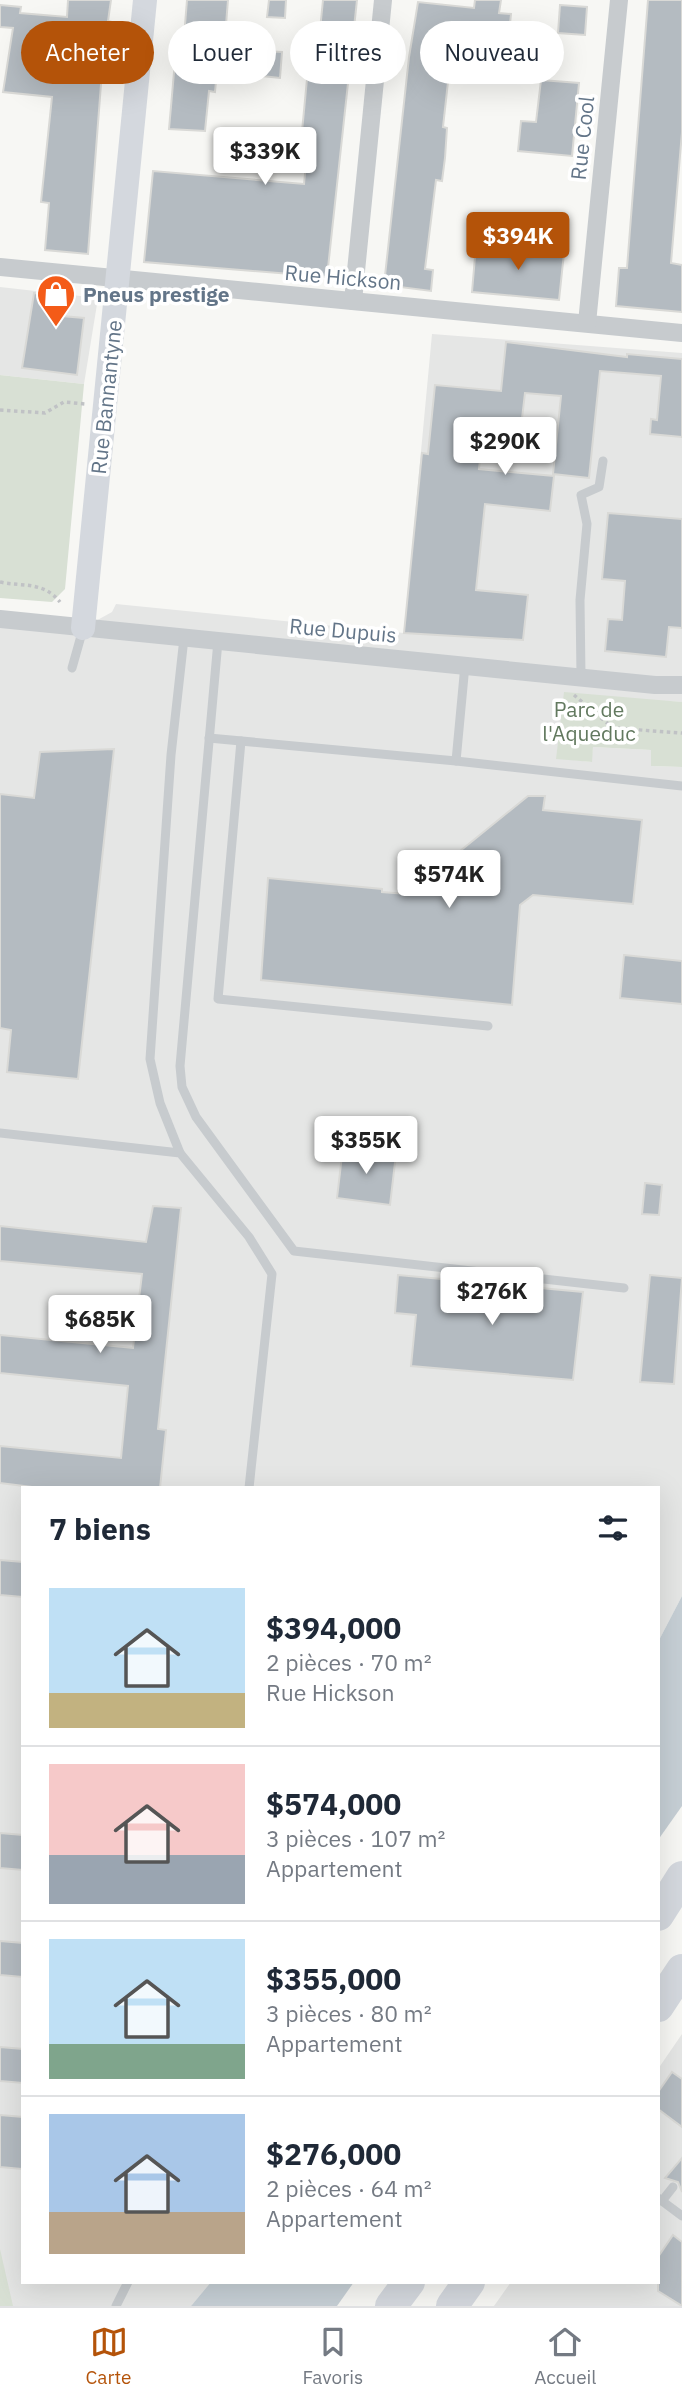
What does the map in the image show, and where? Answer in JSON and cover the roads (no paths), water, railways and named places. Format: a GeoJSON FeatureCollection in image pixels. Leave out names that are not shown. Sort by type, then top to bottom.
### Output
{"type":"FeatureCollection","features":[{"type":"Feature","properties":{"kind":"highway"},"geometry":{"type":"LineString","coordinates":[[660,1912],[682,1877]]}},
{"type":"Feature","properties":{"kind":"highway"},"geometry":{"type":"LineString","coordinates":[[660,2003],[682,1970]]}},
{"type":"Feature","properties":{"kind":"highway"},"geometry":{"type":"LineString","coordinates":[[391,2306],[408,2284]]}},
{"type":"Feature","properties":{"kind":"highway"},"geometry":{"type":"LineString","coordinates":[[452,2306],[468,2284]]}},
{"type":"Feature","properties":{"kind":"street","name":"Rue Bannantyne"},"geometry":{"type":"LineString","coordinates":[[83,628],[145,0]]}},
{"type":"Feature","properties":{"kind":"street"},"geometry":{"type":"LineString","coordinates":[[353,300],[383,0]]}},
{"type":"Feature","properties":{"kind":"street","name":"Rue Cool"},"geometry":{"type":"LineString","coordinates":[[587,323],[618,0]]}},
{"type":"Feature","properties":{"kind":"street","name":"Rue Hickson"},"geometry":{"type":"LineString","coordinates":[[0,267],[682,333]]}},
{"type":"Feature","properties":{"kind":"street","name":"Rue Dupuis"},"geometry":{"type":"LineString","coordinates":[[0,619],[657,685],[682,685]]}},
{"type":"Feature","properties":{"kind":"lane"},"geometry":{"type":"LineString","coordinates":[[581,676],[580,600],[587,524],[581,495],[599,487],[603,461]]}},
{"type":"Feature","properties":{"kind":"lane"},"geometry":{"type":"LineString","coordinates":[[72,668],[83,628]]}},
{"type":"Feature","properties":{"kind":"lane"},"geometry":{"type":"LineString","coordinates":[[184,638],[171,755],[150,1059],[160,1103],[180,1153],[248,1237],[272,1274],[249,1486]]}},
{"type":"Feature","properties":{"kind":"lane"},"geometry":{"type":"LineString","coordinates":[[218,641],[180,1066],[182,1087],[196,1117],[294,1251],[624,1289]]}},
{"type":"Feature","properties":{"kind":"lane"},"geometry":{"type":"LineString","coordinates":[[456,761],[465,664]]}},
{"type":"Feature","properties":{"kind":"lane"},"geometry":{"type":"LineString","coordinates":[[209,738],[682,786]]}},
{"type":"Feature","properties":{"kind":"lane"},"geometry":{"type":"LineString","coordinates":[[241,741],[218,999],[488,1026]]}},
{"type":"Feature","properties":{"kind":"lane"},"geometry":{"type":"LineString","coordinates":[[0,1133],[180,1153]]}},
{"type":"Feature","properties":{"kind":"lane"},"geometry":{"type":"LineString","coordinates":[[673,2187],[660,2200],[682,2216]]}},
{"type":"Feature","properties":{"kind":"lane"},"geometry":{"type":"LineString","coordinates":[[116,2306],[127,2284]]}},
{"type":"Feature","properties":{"kind":"place","name":"Pneus prestige"},"geometry":{"type":"Point","coordinates":[56,328]}},
{"type":"Feature","properties":{"kind":"park label","name":"Parc de l'Aqueduc"},"geometry":{"type":"Point","coordinates":[589,721]}}]}
